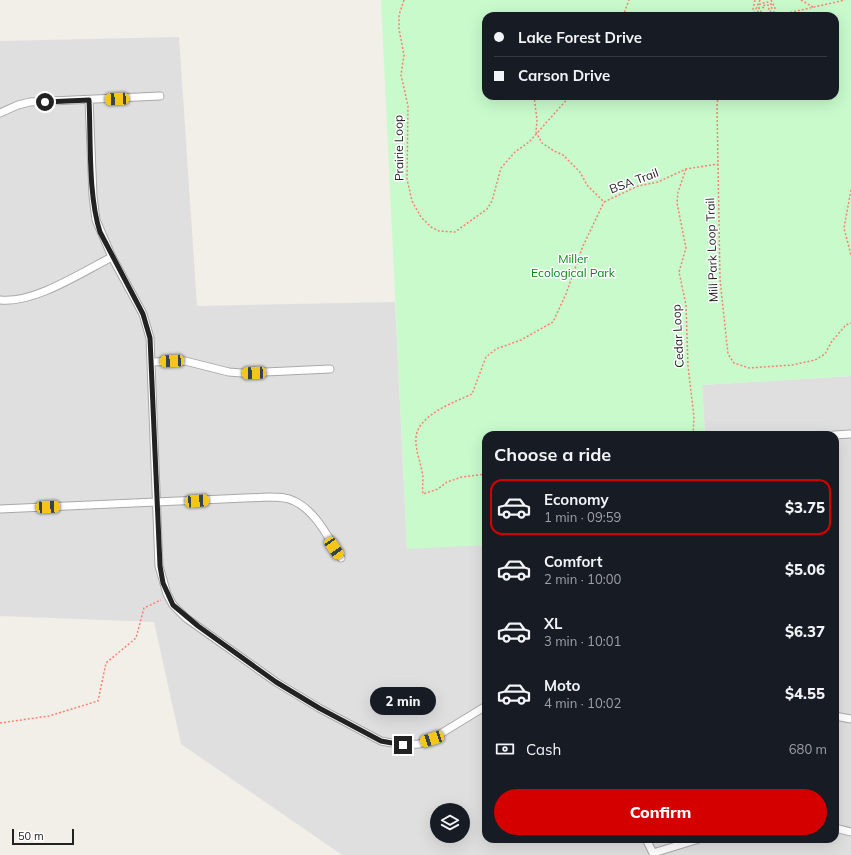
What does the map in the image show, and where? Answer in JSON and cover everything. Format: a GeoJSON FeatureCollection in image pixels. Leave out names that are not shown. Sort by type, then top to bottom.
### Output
{"type":"FeatureCollection","features":[{"type":"Feature","properties":{"kind":"street"},"geometry":{"type":"LineString","coordinates":[[0,113],[18,105],[30,102],[160,96]]}},
{"type":"Feature","properties":{"kind":"street"},"geometry":{"type":"LineString","coordinates":[[89,100],[95,214],[100,232],[147,325],[151,362],[160,572],[168,596],[173,605],[186,618],[235,654],[313,704],[381,741],[403,745],[426,741],[442,735],[482,709]]}},
{"type":"Feature","properties":{"kind":"street"},"geometry":{"type":"LineString","coordinates":[[0,300],[11,301],[29,298],[112,257]]}},
{"type":"Feature","properties":{"kind":"street"},"geometry":{"type":"LineString","coordinates":[[151,362],[185,361],[230,372],[241,373],[330,369]]}},
{"type":"Feature","properties":{"kind":"street"},"geometry":{"type":"LineString","coordinates":[[839,435],[851,434]]}},
{"type":"Feature","properties":{"kind":"street"},"geometry":{"type":"LineString","coordinates":[[0,509],[270,497],[290,499],[305,508],[314,518],[341,558]]}},
{"type":"Feature","properties":{"kind":"street"},"geometry":{"type":"LineString","coordinates":[[839,717],[851,719]]}},
{"type":"Feature","properties":{"kind":"street"},"geometry":{"type":"LineString","coordinates":[[839,829],[851,832]]}},
{"type":"Feature","properties":{"kind":"street"},"geometry":{"type":"LineString","coordinates":[[648,843],[654,854],[682,843]]}},
{"type":"Feature","properties":{"kind":"path","name":"Prairie Loop"},"geometry":{"type":"LineString","coordinates":[[404,0],[399,15],[399,29],[404,55],[401,75],[408,106],[407,179],[412,201],[422,217],[431,227],[439,231],[455,232],[487,209],[492,201],[501,168],[566,100]]}},
{"type":"Feature","properties":{"kind":"path"},"geometry":{"type":"LineString","coordinates":[[624,12],[629,0]]}},
{"type":"Feature","properties":{"kind":"path"},"geometry":{"type":"LineString","coordinates":[[754,12],[753,9],[755,0]]}},
{"type":"Feature","properties":{"kind":"path"},"geometry":{"type":"LineString","coordinates":[[758,12],[756,9],[760,0]]}},
{"type":"Feature","properties":{"kind":"path"},"geometry":{"type":"LineString","coordinates":[[771,0],[775,8],[774,12]]}},
{"type":"Feature","properties":{"kind":"path"},"geometry":{"type":"LineString","coordinates":[[801,0],[813,7]]}},
{"type":"Feature","properties":{"kind":"path"},"geometry":{"type":"LineString","coordinates":[[792,12],[844,0]]}},
{"type":"Feature","properties":{"kind":"path"},"geometry":{"type":"LineString","coordinates":[[761,12],[759,9],[760,4],[767,2],[771,4],[772,9],[770,12]]}},
{"type":"Feature","properties":{"kind":"path"},"geometry":{"type":"LineString","coordinates":[[764,8],[762,7],[765,5],[768,6],[768,12]]}},
{"type":"Feature","properties":{"kind":"path"},"geometry":{"type":"LineString","coordinates":[[535,100],[538,120],[536,132]]}},
{"type":"Feature","properties":{"kind":"path","name":"Mill Park Loop Trail"},"geometry":{"type":"LineString","coordinates":[[718,100],[720,279],[728,354],[734,363],[749,368],[792,365],[815,360],[824,354],[832,341],[846,325],[851,323]]}},
{"type":"Feature","properties":{"kind":"path","name":"BSA Trail"},"geometry":{"type":"LineString","coordinates":[[536,132],[542,143],[563,155],[580,172],[588,185],[604,202],[638,186],[658,182],[686,169],[718,164]]}},
{"type":"Feature","properties":{"kind":"path","name":"Cedar Loop"},"geometry":{"type":"LineString","coordinates":[[686,169],[678,192],[677,203],[686,248],[679,272],[686,305],[688,366],[694,417],[694,431]]}},
{"type":"Feature","properties":{"kind":"path"},"geometry":{"type":"LineString","coordinates":[[851,190],[844,228],[851,255]]}},
{"type":"Feature","properties":{"kind":"path"},"geometry":{"type":"LineString","coordinates":[[482,474],[462,477],[447,482],[438,489],[423,494],[423,478],[416,438],[418,431],[424,421],[449,404],[472,394],[486,357],[496,349],[521,340],[553,322],[559,311],[583,246],[604,202]]}},
{"type":"Feature","properties":{"kind":"path"},"geometry":{"type":"LineString","coordinates":[[0,723],[50,716],[98,701],[106,663],[136,638],[144,608],[168,596]]}},
{"type":"Feature","properties":{"kind":"shaded area"},"geometry":{"type":"Polygon","coordinates":[[[179,37],[197,306],[395,302],[407,548],[482,545],[482,843],[839,843],[839,431],[705,431],[702,385],[851,376],[851,855],[342,855],[181,744],[154,622],[0,616],[0,41],[179,37]]]}},
{"type":"Feature","properties":{"kind":"green space","name":"Miller Ecological Park"},"geometry":{"type":"Polygon","coordinates":[[[381,0],[851,0],[851,376],[702,385],[705,431],[482,431],[482,545],[407,549],[381,0]]]}},
{"type":"Feature","properties":{"kind":"route"},"geometry":{"type":"LineString","coordinates":[[45,102],[89,100],[93,196],[96,220],[112,257],[143,314],[147,325],[150,338],[160,572],[167,594],[173,605],[186,618],[276,682],[367,735],[386,743],[403,745]]}}]}
